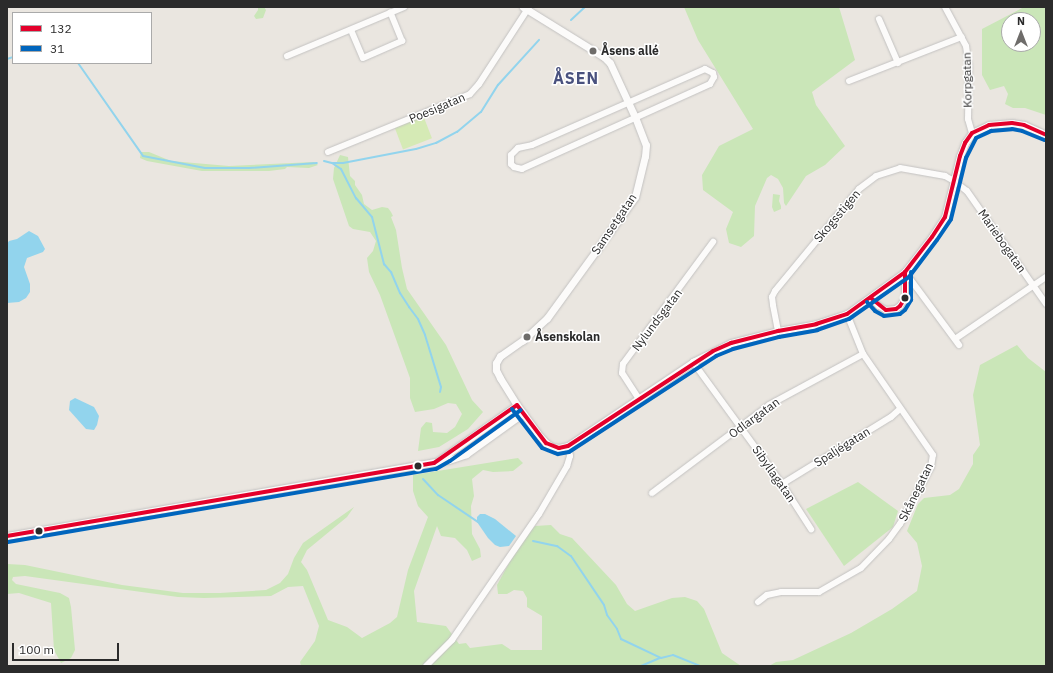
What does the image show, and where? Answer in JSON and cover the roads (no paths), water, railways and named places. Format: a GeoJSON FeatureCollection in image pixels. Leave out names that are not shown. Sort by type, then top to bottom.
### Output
{"type":"FeatureCollection","features":[{"type":"Feature","properties":{"kind":"street"},"geometry":{"type":"LineString","coordinates":[[287,56],[404,7]]}},
{"type":"Feature","properties":{"kind":"street","name":"Korpgatan"},"geometry":{"type":"LineString","coordinates":[[945,7],[966,46],[968,57],[968,119],[972,133]]}},
{"type":"Feature","properties":{"kind":"street","name":"Samsetgatan"},"geometry":{"type":"LineString","coordinates":[[526,8],[604,57],[610,63],[635,117],[646,146],[646,156],[635,197],[547,318],[523,340],[500,356],[496,362],[496,370],[500,378],[517,405],[546,443],[559,448],[568,446]]}},
{"type":"Feature","properties":{"kind":"street","name":"Poesigatan"},"geometry":{"type":"LineString","coordinates":[[328,152],[470,94],[479,84],[526,8]]}},
{"type":"Feature","properties":{"kind":"street"},"geometry":{"type":"LineString","coordinates":[[351,30],[363,58],[402,41],[390,12]]}},
{"type":"Feature","properties":{"kind":"street"},"geometry":{"type":"LineString","coordinates":[[879,19],[898,63]]}},
{"type":"Feature","properties":{"kind":"street"},"geometry":{"type":"LineString","coordinates":[[849,81],[962,37]]}},
{"type":"Feature","properties":{"kind":"street"},"geometry":{"type":"LineString","coordinates":[[702,70],[708,70],[714,76],[710,84],[522,169],[514,167],[511,164],[511,155],[518,148],[532,145],[628,102],[702,70]]}},
{"type":"Feature","properties":{"kind":"street"},"geometry":{"type":"LineString","coordinates":[[426,666],[452,640],[539,514],[567,466],[570,456],[568,446],[693,362],[731,343],[778,331],[816,324],[847,314],[872,298],[905,272],[932,237],[944,217],[965,143],[972,133],[989,125],[1012,123],[1024,125],[1046,136]]}},
{"type":"Feature","properties":{"kind":"street","name":"Skogsstigen"},"geometry":{"type":"LineString","coordinates":[[778,331],[772,297],[775,290],[867,182],[888,171],[900,168],[945,176],[954,181]]}},
{"type":"Feature","properties":{"kind":"street","name":"Mariebogatan"},"geometry":{"type":"LineString","coordinates":[[954,181],[967,192],[1046,304]]}},
{"type":"Feature","properties":{"kind":"street","name":"Nylundsgatan"},"geometry":{"type":"LineString","coordinates":[[639,399],[622,373],[624,364],[713,242]]}},
{"type":"Feature","properties":{"kind":"street"},"geometry":{"type":"LineString","coordinates":[[872,298],[879,306],[886,310],[896,309],[900,306],[905,298],[905,272]]}},
{"type":"Feature","properties":{"kind":"street"},"geometry":{"type":"LineString","coordinates":[[905,272],[959,345]]}},
{"type":"Feature","properties":{"kind":"street"},"geometry":{"type":"LineString","coordinates":[[955,339],[1046,276]]}},
{"type":"Feature","properties":{"kind":"street","name":"Skånegatan"},"geometry":{"type":"LineString","coordinates":[[758,602],[768,595],[780,592],[819,592],[861,568],[893,534],[909,510],[931,467],[933,455],[863,354],[847,314]]}},
{"type":"Feature","properties":{"kind":"street","name":"Odlargatan"},"geometry":{"type":"LineString","coordinates":[[652,494],[769,406],[863,354]]}},
{"type":"Feature","properties":{"kind":"street","name":"Sibyllagatan"},"geometry":{"type":"LineString","coordinates":[[693,362],[782,484],[811,529]]}},
{"type":"Feature","properties":{"kind":"street"},"geometry":{"type":"LineString","coordinates":[[434,463],[517,405]]}},
{"type":"Feature","properties":{"kind":"street","name":"Spaljégatan"},"geometry":{"type":"LineString","coordinates":[[782,484],[891,417],[900,409]]}},
{"type":"Feature","properties":{"kind":"street"},"geometry":{"type":"LineString","coordinates":[[7,536],[450,460],[466,454],[523,413]]}},
{"type":"Feature","properties":{"kind":"water"},"geometry":{"type":"Polygon","coordinates":[[[29,231],[38,236],[45,249],[43,252],[27,258],[24,267],[30,284],[30,292],[26,298],[19,302],[7,303],[7,244],[9,241],[17,239],[29,231]]]}},
{"type":"Feature","properties":{"kind":"water"},"geometry":{"type":"Polygon","coordinates":[[[75,398],[94,407],[99,416],[94,430],[86,429],[69,410],[70,401],[75,398]]]}},
{"type":"Feature","properties":{"kind":"water"},"geometry":{"type":"Polygon","coordinates":[[[480,514],[485,514],[495,519],[516,536],[509,546],[500,547],[495,545],[488,538],[477,522],[477,517],[480,514]]]}},
{"type":"Feature","properties":{"kind":"waterway"},"geometry":{"type":"LineString","coordinates":[[571,20],[585,7]]}},
{"type":"Feature","properties":{"kind":"waterway"},"geometry":{"type":"LineString","coordinates":[[333,163],[343,163],[416,149],[436,143],[457,132],[481,112],[498,85],[539,40]]}},
{"type":"Feature","properties":{"kind":"waterway"},"geometry":{"type":"LineString","coordinates":[[7,59],[12,57]]}},
{"type":"Feature","properties":{"kind":"waterway"},"geometry":{"type":"LineString","coordinates":[[79,64],[143,156],[205,168],[249,168],[317,163]]}},
{"type":"Feature","properties":{"kind":"waterway"},"geometry":{"type":"LineString","coordinates":[[324,161],[332,163],[341,169],[356,198],[372,217],[384,264],[391,272],[400,293],[418,319],[425,335],[441,387],[440,392]]}},
{"type":"Feature","properties":{"kind":"waterway"},"geometry":{"type":"LineString","coordinates":[[423,479],[438,495],[478,522]]}},
{"type":"Feature","properties":{"kind":"waterway"},"geometry":{"type":"LineString","coordinates":[[533,541],[557,546],[571,556],[604,605],[607,615],[617,629],[621,639],[661,658],[673,655],[700,666]]}},
{"type":"Feature","properties":{"kind":"waterway"},"geometry":{"type":"LineString","coordinates":[[641,666],[660,658]]}},
{"type":"Feature","properties":{"kind":"place","name":"Åsens allé"},"geometry":{"type":"Point","coordinates":[593,51]}},
{"type":"Feature","properties":{"kind":"place","name":"Åsenskolan"},"geometry":{"type":"Point","coordinates":[527,337]}},
{"type":"Feature","properties":{"kind":"district","name":"ÅSEN"},"geometry":{"type":"Point","coordinates":[576,78]}}]}
